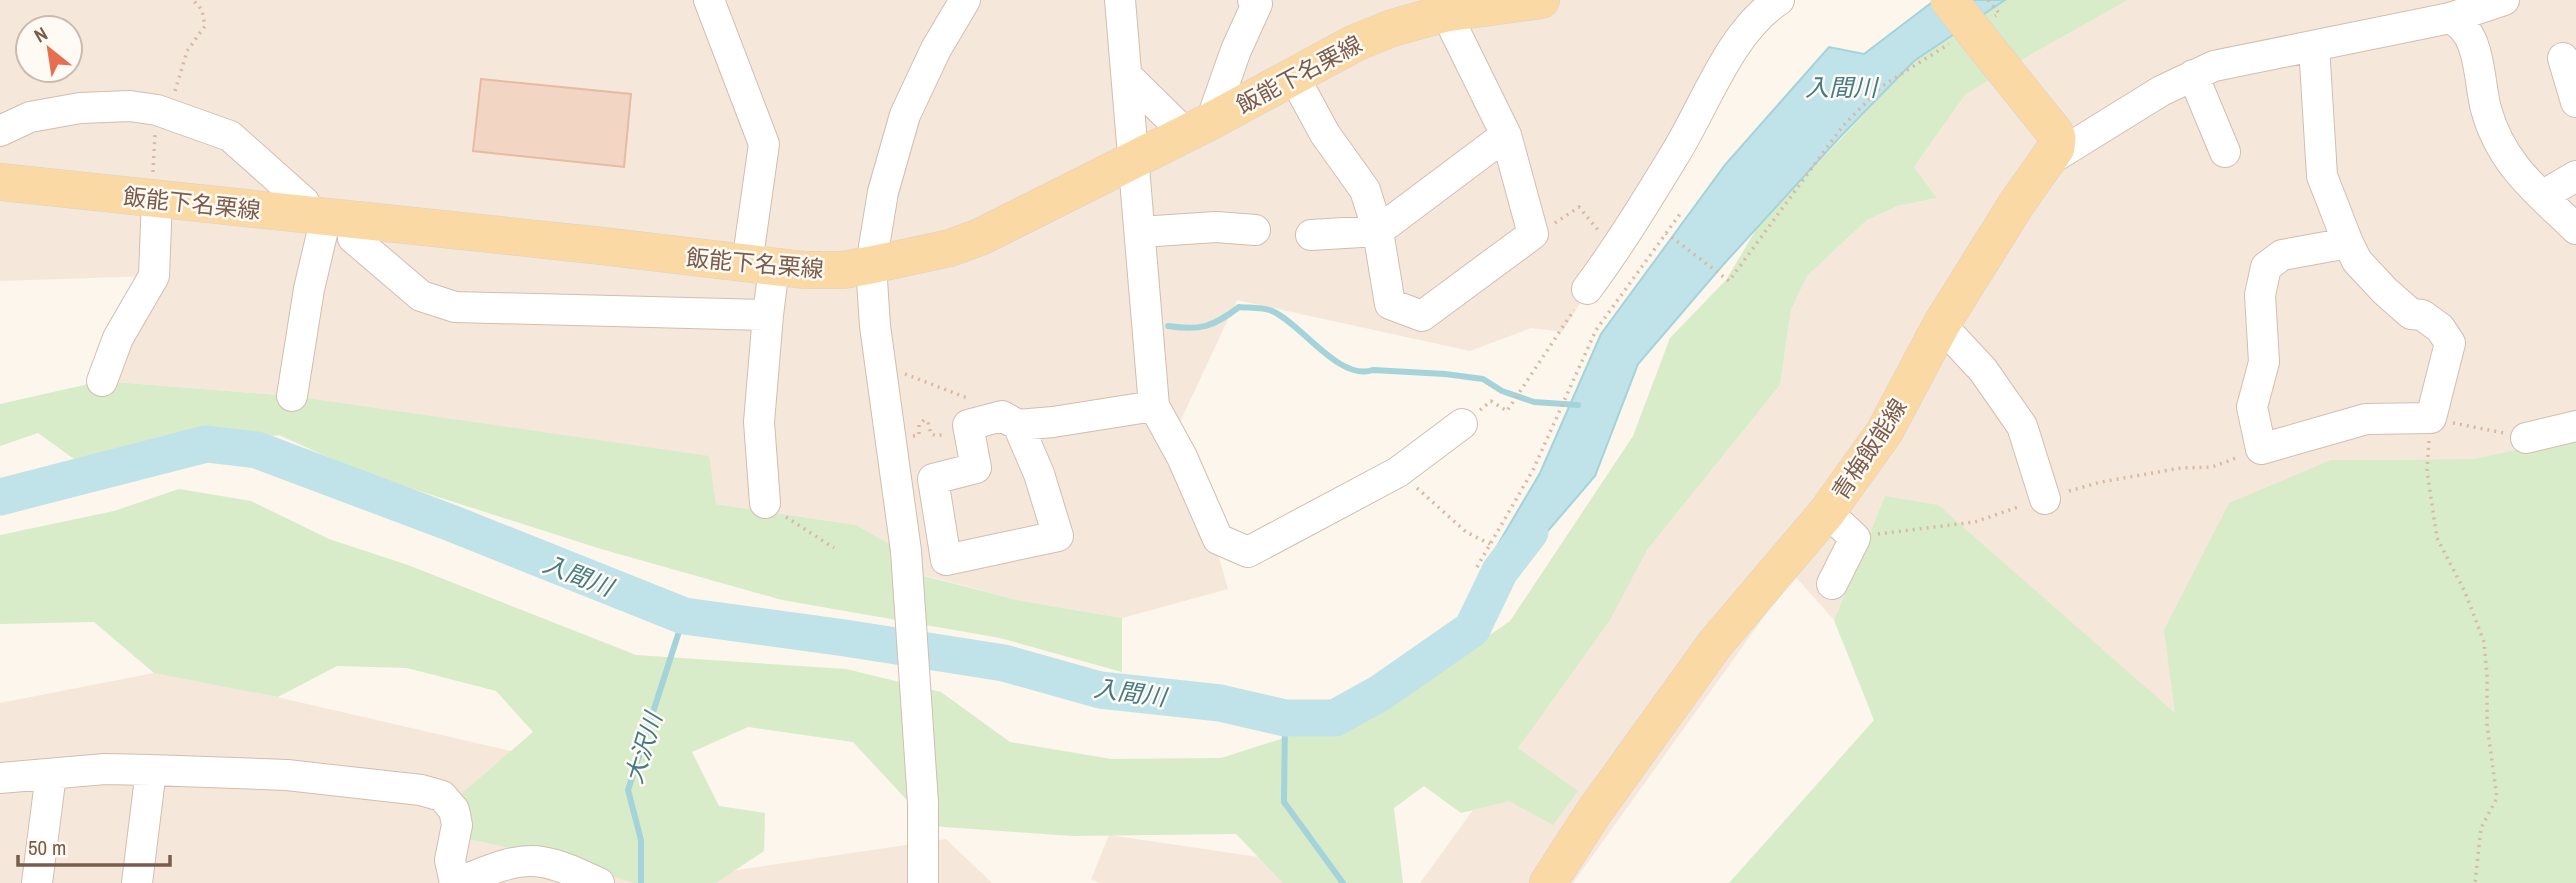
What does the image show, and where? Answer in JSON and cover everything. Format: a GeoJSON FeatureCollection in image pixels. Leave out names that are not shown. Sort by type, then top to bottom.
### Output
{"type":"FeatureCollection","features":[{"type":"Feature","properties":{"kind":"main road","name":"飯能下名栗線"},"geometry":{"type":"LineString","coordinates":[[0,182],[760,265],[843,270],[950,248],[980,237],[1133,161],[1355,43],[1392,28],[1446,13],[1541,0]]}},
{"type":"Feature","properties":{"kind":"main road"},"geometry":{"type":"LineString","coordinates":[[1949,0],[2057,138],[2056,148],[2048,161]]}},
{"type":"Feature","properties":{"kind":"main road","name":"青梅飯能線"},"geometry":{"type":"LineString","coordinates":[[1548,883],[1594,812],[1715,645],[1827,512],[1885,431],[1941,325],[2017,203],[2048,161]]}},
{"type":"Feature","properties":{"kind":"street"},"geometry":{"type":"LineString","coordinates":[[709,0],[764,144],[760,265],[768,315],[759,422],[765,503]]}},
{"type":"Feature","properties":{"kind":"street"},"geometry":{"type":"LineString","coordinates":[[923,883],[923,803],[906,551],[880,364],[872,265],[883,192],[905,115],[936,49],[965,0]]}},
{"type":"Feature","properties":{"kind":"street"},"geometry":{"type":"LineString","coordinates":[[1120,0],[1154,406],[1182,457],[1217,539],[1248,552],[1398,472],[1462,424]]}},
{"type":"Feature","properties":{"kind":"street"},"geometry":{"type":"LineString","coordinates":[[1587,289],[1616,250],[1744,34],[1763,10],[1779,0]]}},
{"type":"Feature","properties":{"kind":"street"},"geometry":{"type":"LineString","coordinates":[[2048,161],[2161,91],[2193,75],[2224,64],[2314,46],[2504,0]]}},
{"type":"Feature","properties":{"kind":"street"},"geometry":{"type":"LineString","coordinates":[[1127,76],[1198,127],[1258,1]]}},
{"type":"Feature","properties":{"kind":"street"},"geometry":{"type":"LineString","coordinates":[[2465,10],[2460,22],[2471,39],[2486,108],[2503,153],[2576,229]]}},
{"type":"Feature","properties":{"kind":"street"},"geometry":{"type":"LineString","coordinates":[[1294,77],[1325,134],[1365,190],[1377,231],[1390,304],[1422,316],[1534,234],[1506,135],[1446,13]]}},
{"type":"Feature","properties":{"kind":"street"},"geometry":{"type":"LineString","coordinates":[[2314,46],[2322,176],[2348,243],[2357,261],[2385,291],[2411,314],[2422,315],[2440,328],[2450,343],[2431,418],[2366,419],[2261,449],[2252,407],[2264,362],[2260,295],[2266,267],[2282,255],[2348,243]]}},
{"type":"Feature","properties":{"kind":"street"},"geometry":{"type":"LineString","coordinates":[[2563,58],[2576,102]]}},
{"type":"Feature","properties":{"kind":"street"},"geometry":{"type":"LineString","coordinates":[[2193,75],[2225,152]]}},
{"type":"Feature","properties":{"kind":"street"},"geometry":{"type":"LineString","coordinates":[[0,131],[30,117],[80,108],[130,106],[164,112],[230,136],[304,202],[328,217],[421,296],[455,307],[768,315]]}},
{"type":"Feature","properties":{"kind":"street"},"geometry":{"type":"LineString","coordinates":[[1311,235],[1377,231],[1506,135]]}},
{"type":"Feature","properties":{"kind":"street"},"geometry":{"type":"LineString","coordinates":[[2542,196],[2576,176]]}},
{"type":"Feature","properties":{"kind":"street"},"geometry":{"type":"LineString","coordinates":[[102,381],[118,338],[154,276],[154,198]]}},
{"type":"Feature","properties":{"kind":"street"},"geometry":{"type":"LineString","coordinates":[[292,396],[309,289],[328,217]]}},
{"type":"Feature","properties":{"kind":"street"},"geometry":{"type":"LineString","coordinates":[[1140,232],[1216,227],[1255,230]]}},
{"type":"Feature","properties":{"kind":"street"},"geometry":{"type":"LineString","coordinates":[[1941,325],[1983,370],[2022,426],[2045,499]]}},
{"type":"Feature","properties":{"kind":"street"},"geometry":{"type":"LineString","coordinates":[[1010,420],[1039,474],[1058,536],[946,560],[933,479],[976,468],[968,426],[1010,420],[1053,422],[1154,406]]}},
{"type":"Feature","properties":{"kind":"street"},"geometry":{"type":"LineString","coordinates":[[2526,438],[2576,426]]}},
{"type":"Feature","properties":{"kind":"street"},"geometry":{"type":"LineString","coordinates":[[1827,512],[1856,538],[1832,584]]}},
{"type":"Feature","properties":{"kind":"street"},"geometry":{"type":"LineString","coordinates":[[0,778],[105,769],[287,775],[392,785],[442,796],[454,810],[457,825],[450,860],[456,883],[500,866],[539,861],[599,883]]}},
{"type":"Feature","properties":{"kind":"street"},"geometry":{"type":"LineString","coordinates":[[137,883],[150,770]]}},
{"type":"Feature","properties":{"kind":"street"},"geometry":{"type":"LineString","coordinates":[[37,883],[51,775]]}},
{"type":"Feature","properties":{"kind":"path"},"geometry":{"type":"LineString","coordinates":[[154,198],[164,112],[187,51],[205,26],[202,10],[193,0]]}},
{"type":"Feature","properties":{"kind":"path"},"geometry":{"type":"LineString","coordinates":[[1987,20],[1999,13],[1988,0]]}},
{"type":"Feature","properties":{"kind":"path"},"geometry":{"type":"LineString","coordinates":[[1666,233],[1729,281],[1842,127],[1882,86],[1952,42]]}},
{"type":"Feature","properties":{"kind":"path"},"geometry":{"type":"LineString","coordinates":[[1570,212],[1579,207],[1616,250]]}},
{"type":"Feature","properties":{"kind":"path"},"geometry":{"type":"LineString","coordinates":[[1477,567],[1533,470],[1596,330],[1680,214]]}},
{"type":"Feature","properties":{"kind":"path"},"geometry":{"type":"LineString","coordinates":[[1462,424],[1491,401],[1507,411],[1587,289]]}},
{"type":"Feature","properties":{"kind":"path"},"geometry":{"type":"LineString","coordinates":[[880,364],[992,407],[1010,420]]}},
{"type":"Feature","properties":{"kind":"path"},"geometry":{"type":"LineString","coordinates":[[2475,883],[2482,828],[2497,798],[2487,724],[2484,642],[2465,592],[2437,538],[2427,471],[2431,418],[2526,438]]}},
{"type":"Feature","properties":{"kind":"path"},"geometry":{"type":"LineString","coordinates":[[890,440],[919,435],[919,425],[924,420],[928,422],[931,434],[936,436],[968,426]]}},
{"type":"Feature","properties":{"kind":"path"},"geometry":{"type":"LineString","coordinates":[[1398,472],[1466,532],[1490,544]]}},
{"type":"Feature","properties":{"kind":"path"},"geometry":{"type":"LineString","coordinates":[[765,503],[834,548]]}},
{"type":"Feature","properties":{"kind":"shaded area"},"geometry":{"type":"Polygon","coordinates":[[[0,0],[1781,0],[1677,150],[1562,332],[1531,328],[1470,351],[1237,300],[1180,422],[1228,589],[1122,618],[1022,601],[923,575],[913,557],[856,525],[716,504],[292,396],[102,381],[153,276],[0,281],[0,0]]]}},
{"type":"Feature","properties":{"kind":"shaded area"},"geometry":{"type":"Polygon","coordinates":[[[2128,0],[2576,0],[2576,437],[2473,459],[2331,460],[2176,714],[1885,496],[1834,620],[1794,575],[1573,883],[1420,883],[1518,748],[1647,550],[1780,385],[1791,310],[1807,276],[1867,220],[1898,206],[1937,198],[1914,167],[1965,95],[2128,0]]]}},
{"type":"Feature","properties":{"kind":"shaded area"},"geometry":{"type":"Polygon","coordinates":[[[164,671],[511,751],[724,872],[946,839],[992,883],[0,883],[0,703],[164,671]]]}},
{"type":"Feature","properties":{"kind":"shaded area"},"geometry":{"type":"Polygon","coordinates":[[[1109,835],[1272,859],[1370,883],[1099,883],[1091,879],[1109,835]]]}},
{"type":"Feature","properties":{"kind":"green space"},"geometry":{"type":"Polygon","coordinates":[[[2005,0],[2128,0],[1965,95],[1914,167],[1937,198],[1898,206],[1867,220],[1807,276],[1791,310],[1780,385],[1647,550],[1610,620],[1518,748],[1578,791],[1553,825],[1509,801],[1461,813],[1424,786],[1394,808],[1403,883],[1283,883],[1236,834],[1072,836],[931,826],[853,742],[748,727],[692,752],[719,806],[765,813],[764,851],[716,883],[634,883],[544,855],[468,839],[461,794],[533,732],[496,691],[407,668],[337,666],[278,697],[154,673],[94,622],[0,624],[0,535],[114,511],[179,489],[251,501],[329,539],[408,565],[636,655],[846,669],[941,692],[1010,742],[1111,759],[1221,758],[1388,705],[1510,621],[1633,436],[1670,338],[1726,280],[1757,228],[1914,61],[2005,0]]]}},
{"type":"Feature","properties":{"kind":"green space"},"geometry":{"type":"Polygon","coordinates":[[[102,381],[292,396],[709,456],[716,504],[856,525],[913,557],[924,576],[1022,601],[1122,618],[1122,672],[1000,638],[782,600],[601,549],[363,473],[279,435],[81,464],[38,433],[0,446],[0,404],[102,381]]]}},
{"type":"Feature","properties":{"kind":"green space"},"geometry":{"type":"Polygon","coordinates":[[[2576,437],[2576,883],[1729,883],[1874,720],[1834,620],[1885,496],[1938,505],[2175,713],[2164,630],[2229,503],[2331,460],[2473,459],[2576,437]]]}},
{"type":"Feature","properties":{"kind":"water","name":"入間川"},"geometry":{"type":"Polygon","coordinates":[[[1935,0],[2005,0],[1914,61],[1841,136],[1722,266],[1638,364],[1595,476],[1510,575],[1487,563],[1540,473],[1601,334],[1725,165],[1829,47],[1864,54],[1935,0]]]}},
{"type":"Feature","properties":{"kind":"building"},"geometry":{"type":"Polygon","coordinates":[[[481,79],[631,94],[624,167],[473,151],[481,79]]]}},
{"type":"Feature","properties":{"kind":"waterway"},"geometry":{"type":"LineString","coordinates":[[1168,326],[1206,326],[1239,307],[1264,309],[1283,317],[1321,350],[1347,368],[1483,379],[1502,391],[1534,402],[1578,405]]}},
{"type":"Feature","properties":{"kind":"waterway","name":"入間川"},"geometry":{"type":"LineString","coordinates":[[0,497],[206,444],[257,450],[451,523],[684,616],[1004,663],[1100,690],[1220,703],[1285,718],[1335,718],[1380,693],[1472,629],[1500,571],[1530,532]]}},
{"type":"Feature","properties":{"kind":"waterway","name":"大沢川"},"geometry":{"type":"LineString","coordinates":[[641,883],[641,840],[628,790],[684,616]]}},
{"type":"Feature","properties":{"kind":"waterway"},"geometry":{"type":"LineString","coordinates":[[1285,718],[1284,802],[1343,883]]}}]}
